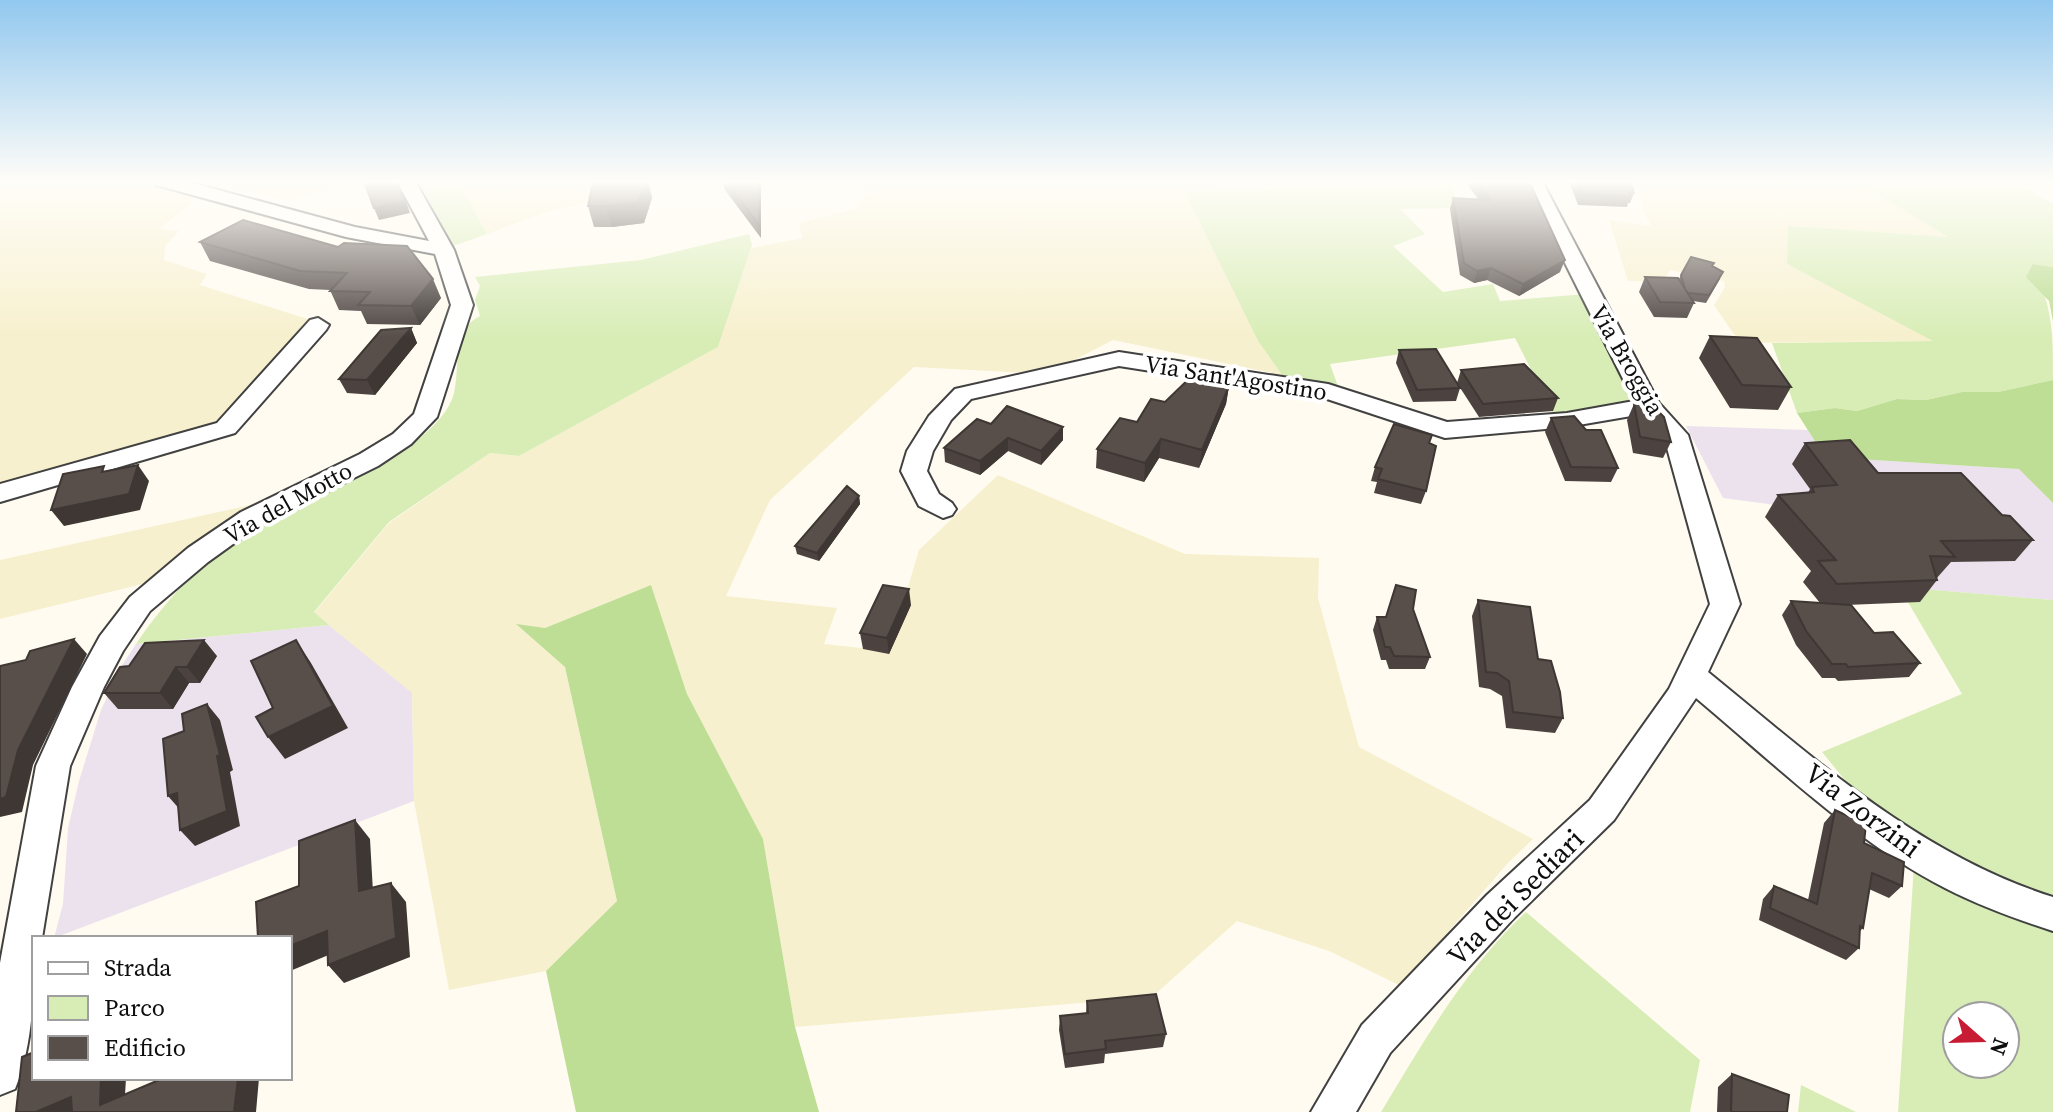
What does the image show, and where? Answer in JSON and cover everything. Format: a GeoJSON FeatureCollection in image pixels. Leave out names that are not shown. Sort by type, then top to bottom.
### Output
{"type":"FeatureCollection","features":[{"type":"Feature","properties":{"kind":"street"},"geometry":{"type":"LineString","coordinates":[[353,233],[444,250]]}},
{"type":"Feature","properties":{"kind":"street","name":"Via del Motto"},"geometry":{"type":"LineString","coordinates":[[0,1074],[53,766],[93,676],[111,644],[140,604],[198,555],[251,518],[369,460],[402,439],[425,417],[462,305],[444,250],[435,233]]}},
{"type":"Feature","properties":{"kind":"street","name":"Via Broggia"},"geometry":{"type":"LineString","coordinates":[[1557,233],[1649,406],[1676,435],[1725,604],[1691,676]]}},
{"type":"Feature","properties":{"kind":"street"},"geometry":{"type":"LineString","coordinates":[[0,493],[226,428],[318,325]]}},
{"type":"Feature","properties":{"kind":"street","name":"Via Sant'Agostino"},"geometry":{"type":"LineString","coordinates":[[943,509],[928,500],[914,471],[920,451],[941,416],[963,394],[1119,359],[1328,391],[1445,430],[1567,420],[1649,406]]}},
{"type":"Feature","properties":{"kind":"street","name":"Via Zorzini"},"geometry":{"type":"LineString","coordinates":[[1691,676],[1901,845],[2014,905],[2053,914]]}},
{"type":"Feature","properties":{"kind":"street","name":"Via dei Sediari"},"geometry":{"type":"LineString","coordinates":[[1332,1112],[1376,1039],[1500,907],[1602,810],[1681,696],[1691,676]]}},
{"type":"Feature","properties":{"kind":"shaded area"},"geometry":{"type":"Polygon","coordinates":[[[0,233],[177,233],[165,246],[164,260],[207,274],[200,285],[317,322],[225,424],[0,490],[0,233]]]}},
{"type":"Feature","properties":{"kind":"shaded area"},"geometry":{"type":"Polygon","coordinates":[[[801,233],[1206,233],[1258,341],[1282,375],[1113,340],[1047,374],[914,367],[770,500],[726,596],[837,608],[824,644],[889,651],[919,550],[998,475],[1185,554],[1319,558],[1318,598],[1359,747],[1533,839],[1508,863],[1401,986],[1329,951],[1237,921],[1152,997],[795,1027],[763,839],[687,694],[651,585],[545,628],[517,625],[565,667],[617,901],[546,971],[449,990],[414,801],[412,693],[314,613],[389,523],[490,453],[519,456],[718,347],[751,248],[802,238],[801,233]]]}},
{"type":"Feature","properties":{"kind":"shaded area"},"geometry":{"type":"Polygon","coordinates":[[[1613,233],[1788,233],[1787,264],[1935,341],[1740,343],[1714,305],[1725,287],[1724,281],[1670,270],[1663,282],[1628,281],[1613,233]]]}},
{"type":"Feature","properties":{"kind":"shaded area"},"geometry":{"type":"Polygon","coordinates":[[[1890,233],[1943,233],[1950,237],[1890,233]]]}},
{"type":"Feature","properties":{"kind":"shaded area"},"geometry":{"type":"Polygon","coordinates":[[[1686,426],[1808,430],[1825,457],[2020,469],[2053,503],[2053,600],[1899,587],[1798,508],[1723,498],[1686,426]]]}},
{"type":"Feature","properties":{"kind":"shaded area"},"geometry":{"type":"Polygon","coordinates":[[[278,499],[205,565],[186,566],[175,576],[0,619],[0,560],[278,499]]]}},
{"type":"Feature","properties":{"kind":"shaded area"},"geometry":{"type":"Polygon","coordinates":[[[329,625],[412,692],[414,801],[55,936],[63,904],[68,828],[79,781],[101,710],[122,665],[136,644],[329,625]]]}},
{"type":"Feature","properties":{"kind":"green space"},"geometry":{"type":"Polygon","coordinates":[[[446,233],[487,234],[453,246],[446,233]]]}},
{"type":"Feature","properties":{"kind":"green space"},"geometry":{"type":"Polygon","coordinates":[[[1205,233],[1424,233],[1393,246],[1443,292],[1493,284],[1500,301],[1586,294],[1651,409],[1557,421],[1515,338],[1330,364],[1340,392],[1282,375],[1258,341],[1205,233]]]}},
{"type":"Feature","properties":{"kind":"green space"},"geometry":{"type":"Polygon","coordinates":[[[1788,233],[1888,233],[1948,237],[1941,233],[2053,233],[2053,267],[2033,264],[2045,295],[2050,321],[2053,380],[1998,392],[1962,392],[1926,400],[1897,399],[1857,411],[1835,408],[1797,413],[1772,343],[1933,341],[1787,264],[1788,233]]]}},
{"type":"Feature","properties":{"kind":"green space"},"geometry":{"type":"Polygon","coordinates":[[[749,234],[752,245],[718,347],[519,456],[490,453],[389,522],[314,612],[329,625],[136,644],[178,591],[229,542],[266,518],[386,461],[437,422],[454,393],[459,350],[465,330],[480,316],[475,300],[480,286],[475,277],[641,260],[749,234]]]}},
{"type":"Feature","properties":{"kind":"green space"},"geometry":{"type":"Polygon","coordinates":[[[2033,264],[2053,267],[2053,321],[2049,301],[2026,277],[2033,264]]]}},
{"type":"Feature","properties":{"kind":"green space"},"geometry":{"type":"Polygon","coordinates":[[[2053,380],[2053,503],[2019,469],[1825,457],[1797,413],[1835,408],[1857,411],[1897,399],[1926,400],[1962,392],[1998,392],[2053,380]]]}},
{"type":"Feature","properties":{"kind":"green space"},"geometry":{"type":"Polygon","coordinates":[[[651,585],[687,694],[763,839],[795,1027],[819,1112],[576,1112],[546,971],[617,901],[565,667],[516,624],[545,628],[651,585]]]}},
{"type":"Feature","properties":{"kind":"green space"},"geometry":{"type":"Polygon","coordinates":[[[1899,587],[2053,600],[2053,1112],[1898,1112],[1914,865],[1822,752],[1962,694],[1899,587]]]}},
{"type":"Feature","properties":{"kind":"green space"},"geometry":{"type":"Polygon","coordinates":[[[1526,912],[1700,1060],[1690,1112],[1381,1112],[1465,982],[1526,912]]]}},
{"type":"Feature","properties":{"kind":"green space"},"geometry":{"type":"Polygon","coordinates":[[[1801,1085],[1856,1112],[1798,1112],[1801,1085]]]}},
{"type":"Feature","properties":{"kind":"building"},"geometry":{"type":"Polygon","coordinates":[[[218,233],[288,233],[338,247],[344,243],[407,246],[433,279],[411,306],[358,305],[370,292],[330,291],[347,273],[300,271],[200,242],[218,233]]]}},
{"type":"Feature","properties":{"kind":"building"},"geometry":{"type":"Polygon","coordinates":[[[1459,233],[1553,233],[1565,260],[1523,284],[1491,268],[1477,271],[1464,263],[1459,233]]]}},
{"type":"Feature","properties":{"kind":"building"},"geometry":{"type":"Polygon","coordinates":[[[1691,257],[1714,263],[1712,266],[1723,272],[1709,295],[1688,293],[1685,289],[1681,275],[1691,257]]]}},
{"type":"Feature","properties":{"kind":"building"},"geometry":{"type":"Polygon","coordinates":[[[1645,277],[1678,278],[1694,303],[1660,302],[1645,277]]]}},
{"type":"Feature","properties":{"kind":"building"},"geometry":{"type":"Polygon","coordinates":[[[411,328],[367,380],[339,379],[381,330],[411,328]]]}},
{"type":"Feature","properties":{"kind":"building"},"geometry":{"type":"Polygon","coordinates":[[[1710,336],[1757,338],[1791,387],[1742,385],[1710,336]]]}},
{"type":"Feature","properties":{"kind":"building"},"geometry":{"type":"Polygon","coordinates":[[[1436,349],[1460,388],[1417,390],[1399,350],[1436,349]]]}},
{"type":"Feature","properties":{"kind":"building"},"geometry":{"type":"Polygon","coordinates":[[[1524,364],[1558,398],[1483,404],[1461,370],[1524,364]]]}},
{"type":"Feature","properties":{"kind":"building"},"geometry":{"type":"Polygon","coordinates":[[[1195,373],[1229,386],[1202,450],[1161,439],[1145,463],[1097,449],[1120,418],[1137,422],[1151,399],[1165,402],[1195,373]]]}},
{"type":"Feature","properties":{"kind":"building"},"geometry":{"type":"Polygon","coordinates":[[[1634,404],[1652,405],[1664,417],[1671,442],[1640,437],[1634,404]]]}},
{"type":"Feature","properties":{"kind":"building"},"geometry":{"type":"Polygon","coordinates":[[[1007,406],[1063,427],[1041,451],[1008,438],[980,461],[944,448],[977,419],[991,424],[1007,406]]]}},
{"type":"Feature","properties":{"kind":"building"},"geometry":{"type":"Polygon","coordinates":[[[1574,416],[1586,430],[1601,430],[1618,468],[1571,467],[1551,418],[1574,416]]]}},
{"type":"Feature","properties":{"kind":"building"},"geometry":{"type":"Polygon","coordinates":[[[1394,424],[1432,435],[1429,443],[1436,446],[1426,491],[1378,479],[1382,469],[1375,467],[1394,424]]]}},
{"type":"Feature","properties":{"kind":"building"},"geometry":{"type":"Polygon","coordinates":[[[1850,440],[1878,473],[1961,473],[2002,515],[2010,516],[2033,540],[1941,541],[1955,557],[1930,556],[1937,580],[1837,584],[1818,561],[1836,560],[1778,495],[1814,492],[1812,487],[1837,485],[1805,443],[1850,440]]]}},
{"type":"Feature","properties":{"kind":"building"},"geometry":{"type":"Polygon","coordinates":[[[138,465],[129,494],[51,510],[63,474],[104,466],[102,472],[138,465]]]}},
{"type":"Feature","properties":{"kind":"building"},"geometry":{"type":"Polygon","coordinates":[[[847,486],[859,496],[817,553],[795,546],[847,486]]]}},
{"type":"Feature","properties":{"kind":"building"},"geometry":{"type":"Polygon","coordinates":[[[883,585],[909,589],[887,638],[860,633],[883,585]]]}},
{"type":"Feature","properties":{"kind":"building"},"geometry":{"type":"Polygon","coordinates":[[[1396,585],[1416,590],[1413,609],[1430,657],[1394,656],[1390,647],[1385,647],[1377,617],[1386,617],[1396,585]]]}},
{"type":"Feature","properties":{"kind":"building"},"geometry":{"type":"Polygon","coordinates":[[[1478,600],[1530,607],[1538,659],[1551,661],[1560,692],[1563,718],[1513,712],[1509,681],[1497,673],[1486,672],[1478,600]]]}},
{"type":"Feature","properties":{"kind":"building"},"geometry":{"type":"Polygon","coordinates":[[[1791,601],[1851,605],[1874,633],[1893,632],[1920,663],[1848,667],[1846,664],[1832,664],[1806,631],[1791,601]]]}},
{"type":"Feature","properties":{"kind":"building"},"geometry":{"type":"Polygon","coordinates":[[[74,639],[18,750],[6,797],[0,799],[0,666],[26,660],[30,651],[74,639]]]}},
{"type":"Feature","properties":{"kind":"building"},"geometry":{"type":"Polygon","coordinates":[[[204,640],[187,667],[176,667],[160,693],[104,693],[120,667],[129,666],[145,643],[204,640]]]}},
{"type":"Feature","properties":{"kind":"building"},"geometry":{"type":"Polygon","coordinates":[[[296,640],[333,706],[268,737],[256,717],[273,708],[251,661],[296,640]]]}},
{"type":"Feature","properties":{"kind":"building"},"geometry":{"type":"Polygon","coordinates":[[[207,704],[220,755],[217,756],[227,811],[180,830],[177,793],[168,796],[163,739],[184,731],[182,714],[207,704]]]}},
{"type":"Feature","properties":{"kind":"building"},"geometry":{"type":"Polygon","coordinates":[[[1835,810],[1866,824],[1864,843],[1904,862],[1902,886],[1872,873],[1863,928],[1860,926],[1859,948],[1770,908],[1774,886],[1817,904],[1835,810]]]}},
{"type":"Feature","properties":{"kind":"building"},"geometry":{"type":"Polygon","coordinates":[[[355,820],[359,891],[391,883],[396,938],[328,965],[327,931],[292,945],[292,936],[258,936],[256,902],[299,886],[299,841],[355,820]]]}},
{"type":"Feature","properties":{"kind":"building"},"geometry":{"type":"Polygon","coordinates":[[[1156,994],[1166,1034],[1105,1041],[1106,1049],[1065,1054],[1060,1016],[1088,1013],[1087,1001],[1156,994]]]}},
{"type":"Feature","properties":{"kind":"building"},"geometry":{"type":"Polygon","coordinates":[[[32,1053],[32,1080],[101,1080],[100,1105],[159,1080],[238,1080],[234,1112],[72,1112],[71,1097],[36,1112],[16,1112],[22,1057],[32,1053]]]}},
{"type":"Feature","properties":{"kind":"building"},"geometry":{"type":"Polygon","coordinates":[[[1732,1074],[1789,1095],[1787,1112],[1731,1112],[1732,1074]]]}}]}
